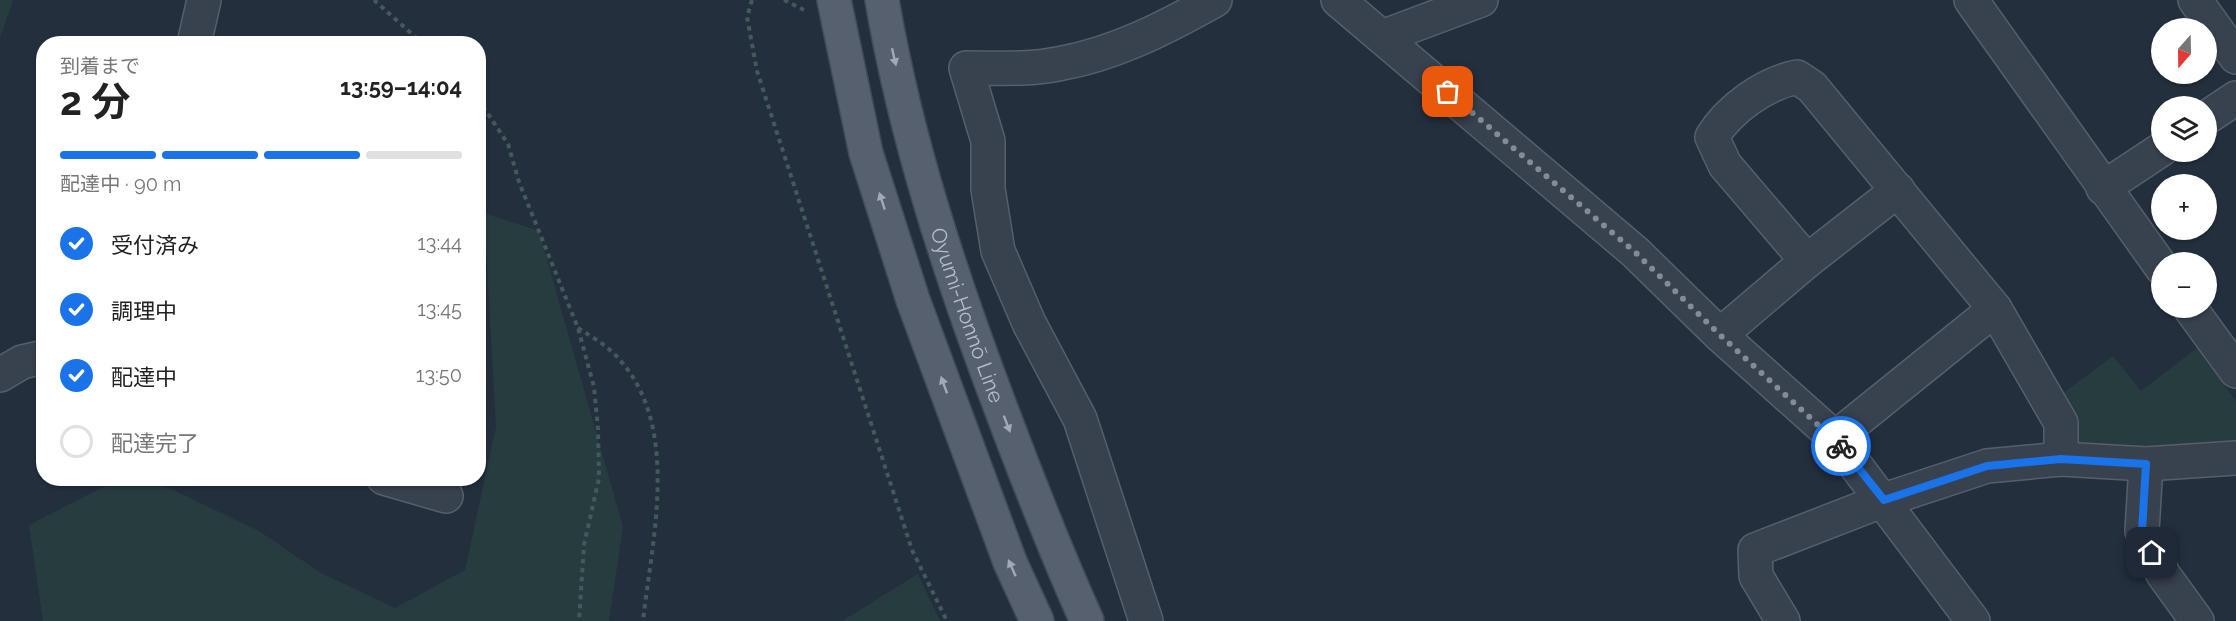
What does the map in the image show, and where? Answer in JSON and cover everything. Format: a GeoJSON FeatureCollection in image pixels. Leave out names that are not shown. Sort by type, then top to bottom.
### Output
{"type":"FeatureCollection","features":[{"type":"Feature","properties":{"kind":"main road","name":"Oyumi-Honnō Line"},"geometry":{"type":"LineString","coordinates":[[882,0],[918,162],[955,286],[1033,493],[1087,621]]}},
{"type":"Feature","properties":{"kind":"main road"},"geometry":{"type":"LineString","coordinates":[[823,7],[913,300],[1010,562],[1037,621]]}},
{"type":"Feature","properties":{"kind":"street"},"geometry":{"type":"LineString","coordinates":[[196,36],[204,0]]}},
{"type":"Feature","properties":{"kind":"street"},"geometry":{"type":"LineString","coordinates":[[1146,621],[1080,418],[1029,323],[998,251],[988,189],[988,141],[966,68],[1025,68],[1093,56],[1142,39],[1215,0]]}},
{"type":"Feature","properties":{"kind":"street"},"geometry":{"type":"LineString","coordinates":[[1338,0],[1635,252],[1720,335],[1834,438],[1884,500],[1973,621]]}},
{"type":"Feature","properties":{"kind":"street"},"geometry":{"type":"LineString","coordinates":[[1382,37],[1481,0]]}},
{"type":"Feature","properties":{"kind":"street"},"geometry":{"type":"LineString","coordinates":[[1971,0],[2151,253]]}},
{"type":"Feature","properties":{"kind":"street"},"geometry":{"type":"LineString","coordinates":[[2195,0],[2236,57]]}},
{"type":"Feature","properties":{"kind":"street"},"geometry":{"type":"LineString","coordinates":[[1806,261],[1725,165],[1712,137],[1723,119],[1777,82],[1797,77],[1812,87],[1995,309],[2061,423],[2061,459]]}},
{"type":"Feature","properties":{"kind":"street"},"geometry":{"type":"LineString","coordinates":[[2217,111],[2236,98]]}},
{"type":"Feature","properties":{"kind":"street"},"geometry":{"type":"LineString","coordinates":[[2103,188],[2151,156]]}},
{"type":"Feature","properties":{"kind":"street"},"geometry":{"type":"LineString","coordinates":[[1720,335],[1806,261],[1898,190]]}},
{"type":"Feature","properties":{"kind":"street"},"geometry":{"type":"LineString","coordinates":[[1834,438],[1995,309]]}},
{"type":"Feature","properties":{"kind":"street"},"geometry":{"type":"LineString","coordinates":[[2197,318],[2236,371]]}},
{"type":"Feature","properties":{"kind":"street"},"geometry":{"type":"LineString","coordinates":[[1783,621],[1756,576],[1755,550],[1884,500],[1987,466],[2061,459],[2146,464],[2236,458]]}},
{"type":"Feature","properties":{"kind":"street"},"geometry":{"type":"LineString","coordinates":[[2146,464],[2142,531],[2163,574],[2197,621]]}},
{"type":"Feature","properties":{"kind":"street"},"geometry":{"type":"LineString","coordinates":[[412,486],[446,496]]}},
{"type":"Feature","properties":{"kind":"path"},"geometry":{"type":"LineString","coordinates":[[374,0],[414,36]]}},
{"type":"Feature","properties":{"kind":"path"},"geometry":{"type":"LineString","coordinates":[[752,0],[747,17],[757,71],[912,550],[947,621]]}},
{"type":"Feature","properties":{"kind":"path"},"geometry":{"type":"LineString","coordinates":[[784,0],[823,7]]}},
{"type":"Feature","properties":{"kind":"path"},"geometry":{"type":"LineString","coordinates":[[486,111],[508,144],[519,182],[578,328],[594,387],[599,478],[584,545],[579,621]]}},
{"type":"Feature","properties":{"kind":"path"},"geometry":{"type":"LineString","coordinates":[[578,328],[620,359],[644,397],[655,432],[658,469],[643,621]]}},
{"type":"Feature","properties":{"kind":"green space"},"geometry":{"type":"Polygon","coordinates":[[[0,0],[13,0],[0,38],[0,0]]]}},
{"type":"Feature","properties":{"kind":"green space"},"geometry":{"type":"Polygon","coordinates":[[[486,214],[539,231],[623,527],[609,621],[43,621],[29,525],[105,486],[165,486],[259,531],[321,573],[395,608],[465,570],[483,486],[486,486],[486,473],[496,427],[486,214]]]}},
{"type":"Feature","properties":{"kind":"green space"},"geometry":{"type":"Polygon","coordinates":[[[2197,348],[2236,401],[2236,445],[2215,453],[2071,448],[2058,397],[2113,356],[2141,391],[2197,348]]]}},
{"type":"Feature","properties":{"kind":"green space"},"geometry":{"type":"Polygon","coordinates":[[[918,574],[940,621],[842,621],[918,574]]]}},
{"type":"Feature","properties":{"kind":"way so far"},"geometry":{"type":"LineString","coordinates":[[1448,92],[1635,252],[1720,335],[1841,446]]}},
{"type":"Feature","properties":{"kind":"route"},"geometry":{"type":"LineString","coordinates":[[1841,446],[1884,500],[1987,466],[2061,459],[2146,464],[2142,531],[2152,553]]}}]}
